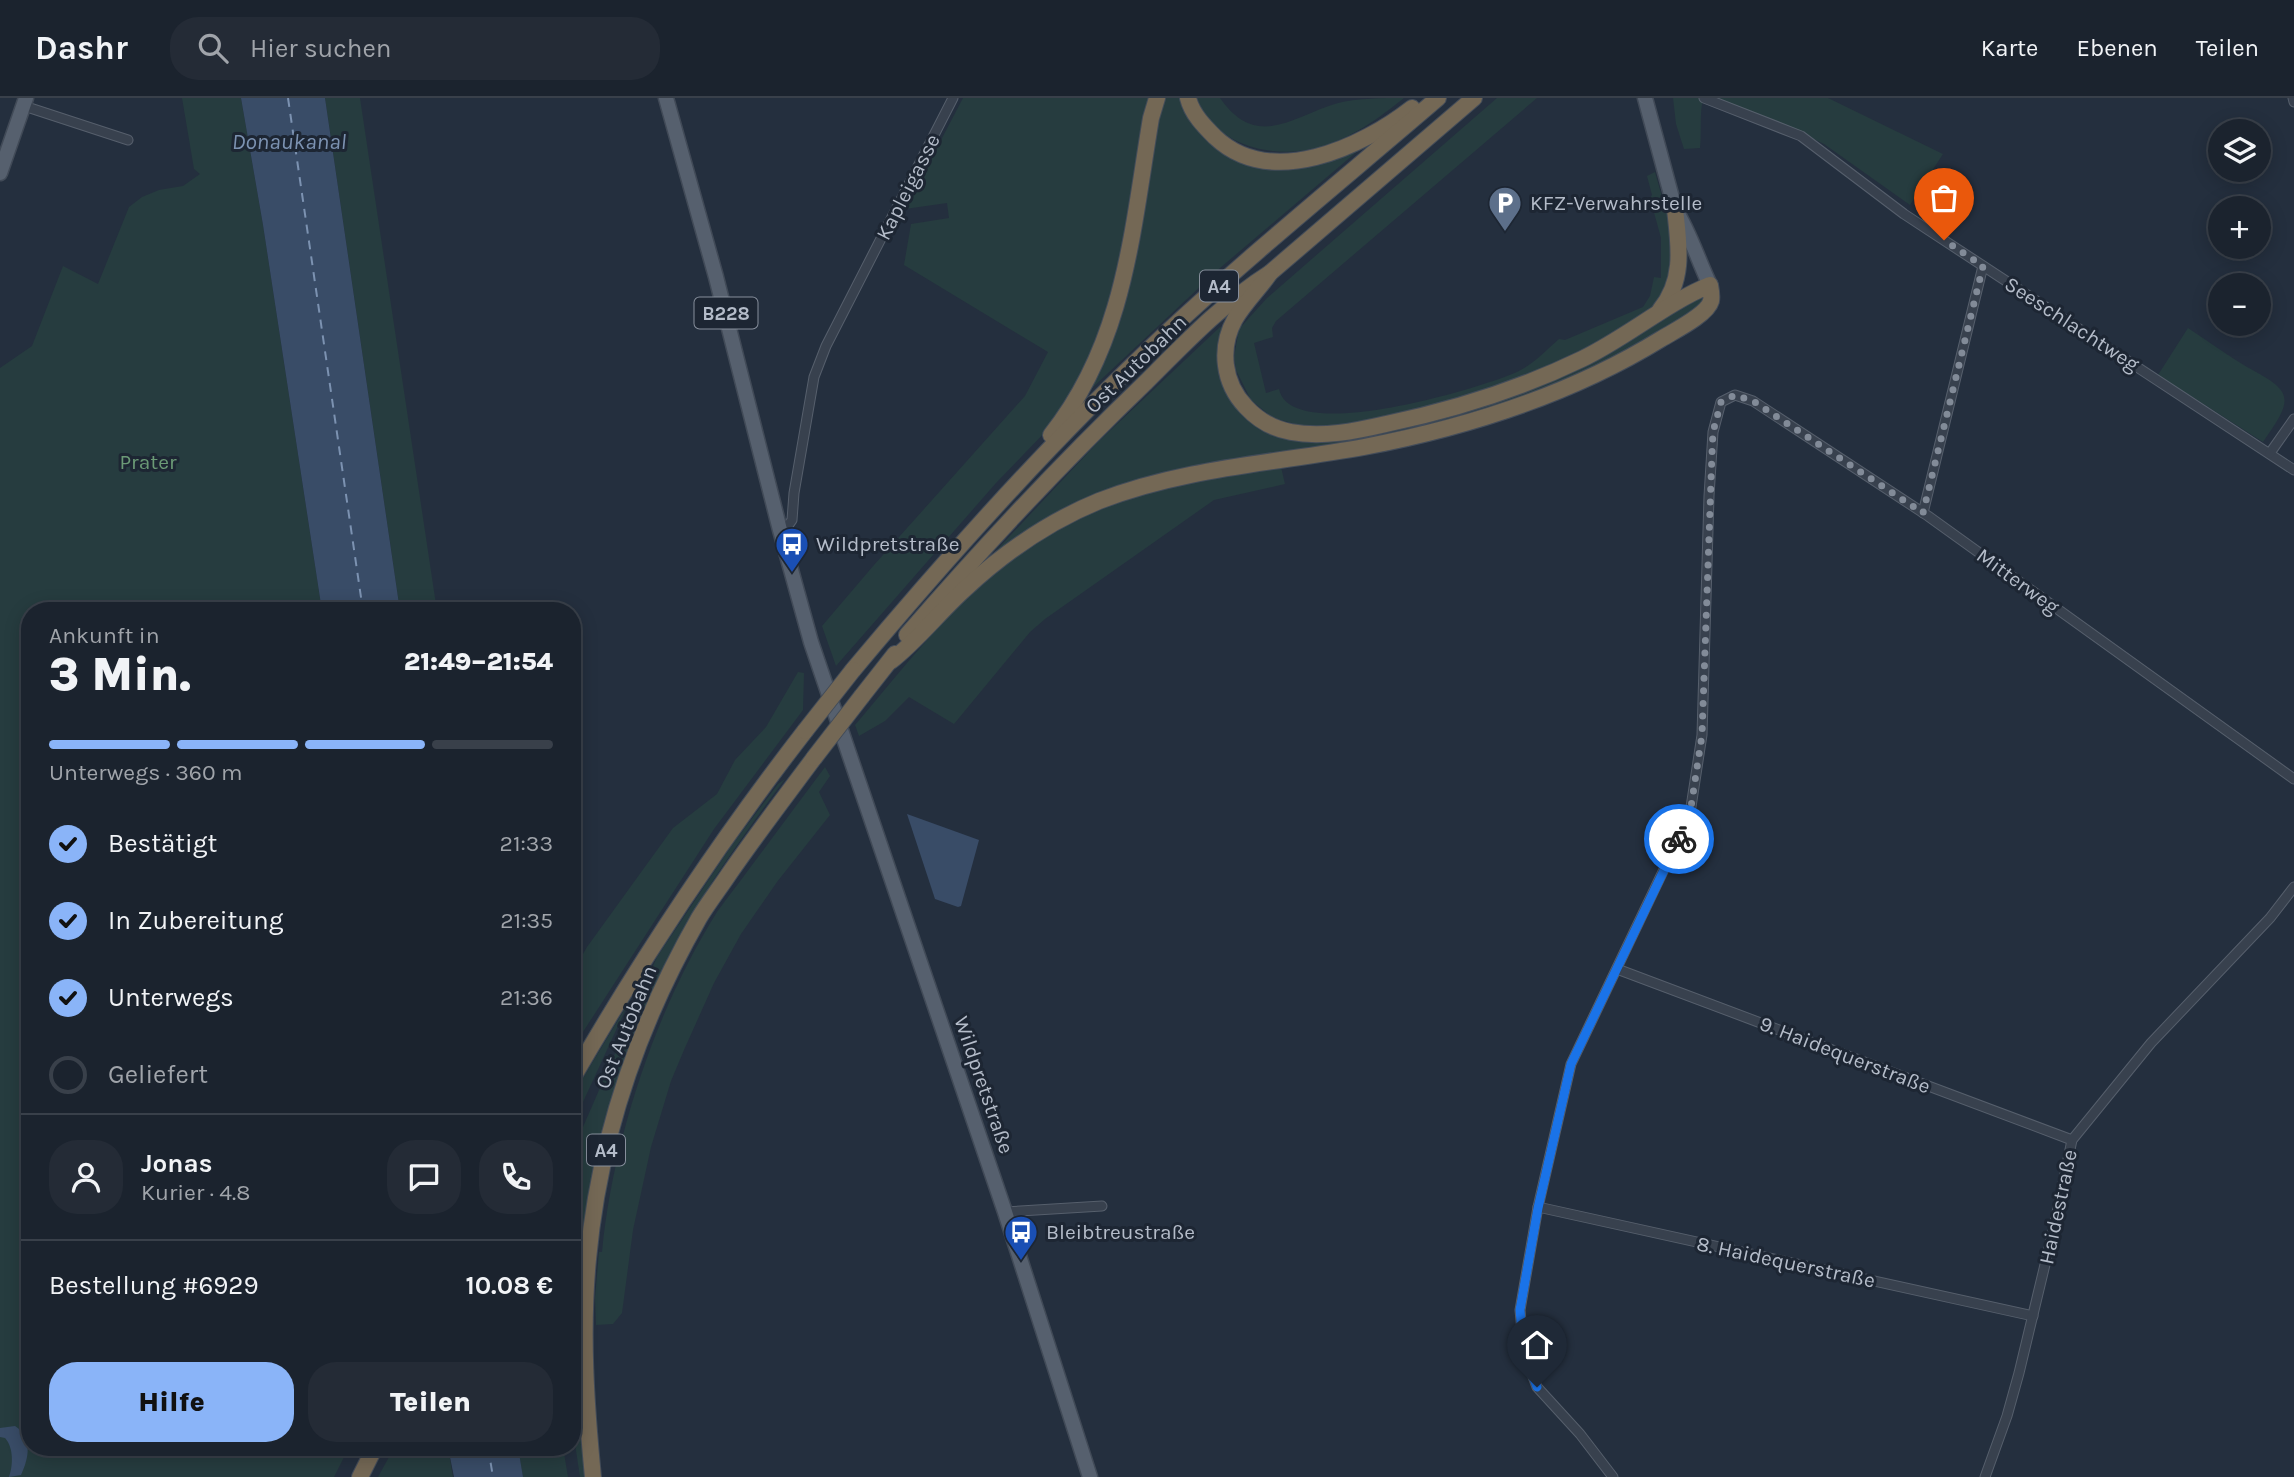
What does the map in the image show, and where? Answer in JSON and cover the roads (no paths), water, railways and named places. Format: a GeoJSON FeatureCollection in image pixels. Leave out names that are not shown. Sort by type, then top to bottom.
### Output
{"type":"FeatureCollection","features":[{"type":"Feature","properties":{"kind":"highway"},"geometry":{"type":"LineString","coordinates":[[1012,488],[1023,469],[1061,422],[1089,376],[1109,333],[1123,284],[1151,118],[1157,98]]}},
{"type":"Feature","properties":{"kind":"highway"},"geometry":{"type":"LineString","coordinates":[[1188,98],[1202,124],[1220,141],[1241,153],[1265,160],[1293,161],[1320,157],[1349,147],[1399,118],[1425,98]]}},
{"type":"Feature","properties":{"kind":"highway","name":"Ost Autobahn"},"geometry":{"type":"LineString","coordinates":[[581,1064],[682,901],[805,731],[940,566],[1012,488],[1162,338],[1254,255],[1438,98]]}},
{"type":"Feature","properties":{"kind":"highway","name":"Ost Autobahn"},"geometry":{"type":"LineString","coordinates":[[593,1477],[587,1418],[584,1335],[587,1260],[598,1183],[614,1115],[635,1051],[663,984],[701,915],[759,831],[891,662],[905,638],[955,580],[1081,445],[1176,353],[1253,284],[1270,273],[1474,98]]}},
{"type":"Feature","properties":{"kind":"highway"},"geometry":{"type":"LineString","coordinates":[[1653,318],[1670,296],[1679,272],[1680,249],[1675,209]]}},
{"type":"Feature","properties":{"kind":"highway"},"geometry":{"type":"LineString","coordinates":[[891,662],[966,588],[1007,554],[1046,527],[1098,502],[1175,478],[1420,435],[1519,406],[1597,374],[1641,351],[1695,318],[1711,302],[1710,285],[1583,359],[1512,389],[1457,407],[1359,430],[1314,435],[1290,432],[1268,425],[1250,412],[1231,388],[1225,367],[1225,348],[1231,327],[1270,273]]}},
{"type":"Feature","properties":{"kind":"highway"},"geometry":{"type":"LineString","coordinates":[[360,1477],[370,1456]]}},
{"type":"Feature","properties":{"kind":"main road","name":"B228"},"geometry":{"type":"LineString","coordinates":[[666,98],[716,277],[780,530]]}},
{"type":"Feature","properties":{"kind":"main road"},"geometry":{"type":"LineString","coordinates":[[1645,98],[1675,209],[1685,225],[1710,285]]}},
{"type":"Feature","properties":{"kind":"main road"},"geometry":{"type":"LineString","coordinates":[[0,173],[25,102]]}},
{"type":"Feature","properties":{"kind":"main road","name":"Wildpretstraße"},"geometry":{"type":"LineString","coordinates":[[780,530],[811,642],[1004,1212],[1090,1477]]}},
{"type":"Feature","properties":{"kind":"street","name":"Kapleigasse"},"geometry":{"type":"LineString","coordinates":[[780,530],[787,527],[792,520],[814,377],[826,346],[953,98]]}},
{"type":"Feature","properties":{"kind":"street","name":"Seeschlachtweg"},"geometry":{"type":"LineString","coordinates":[[1704,98],[1801,136],[1904,214],[2294,470]]}},
{"type":"Feature","properties":{"kind":"street"},"geometry":{"type":"LineString","coordinates":[[25,102],[128,140]]}},
{"type":"Feature","properties":{"kind":"street"},"geometry":{"type":"LineString","coordinates":[[1923,513],[1983,266]]}},
{"type":"Feature","properties":{"kind":"street","name":"Mitterweg"},"geometry":{"type":"LineString","coordinates":[[1617,969],[1691,807],[1702,735],[1713,432],[1721,402],[1735,395],[1753,401],[1923,513],[2294,779]]}},
{"type":"Feature","properties":{"kind":"street"},"geometry":{"type":"LineString","coordinates":[[2270,453],[2294,419]]}},
{"type":"Feature","properties":{"kind":"street","name":"Haidestraße"},"geometry":{"type":"LineString","coordinates":[[1985,1477],[2007,1416],[2033,1316],[2072,1140],[2151,1043],[2270,918],[2294,887]]}},
{"type":"Feature","properties":{"kind":"street"},"geometry":{"type":"LineString","coordinates":[[1613,1477],[1580,1434],[1537,1387],[1524,1353],[1520,1310],[1538,1208],[1571,1064],[1617,969]]}},
{"type":"Feature","properties":{"kind":"street","name":"9. Haidequerstraße"},"geometry":{"type":"LineString","coordinates":[[1617,969],[2072,1140]]}},
{"type":"Feature","properties":{"kind":"street"},"geometry":{"type":"LineString","coordinates":[[1004,1212],[1102,1206]]}},
{"type":"Feature","properties":{"kind":"street","name":"8. Haidequerstraße"},"geometry":{"type":"LineString","coordinates":[[1538,1208],[2033,1316]]}},
{"type":"Feature","properties":{"kind":"water","name":"Donaukanal"},"geometry":{"type":"Polygon","coordinates":[[[241,98],[325,98],[399,602],[321,602],[241,98]]]}},
{"type":"Feature","properties":{"kind":"water"},"geometry":{"type":"Polygon","coordinates":[[[907,814],[979,840],[961,906],[935,899],[907,814]]]}},
{"type":"Feature","properties":{"kind":"water"},"geometry":{"type":"Polygon","coordinates":[[[15,1426],[21,1431],[21,1456],[27,1456],[21,1475],[9,1477],[11,1452],[8,1442],[0,1437],[0,1428],[15,1426]]]}},
{"type":"Feature","properties":{"kind":"water"},"geometry":{"type":"Polygon","coordinates":[[[450,1456],[520,1456],[523,1477],[454,1477],[450,1456]]]}},
{"type":"Feature","properties":{"kind":"place","name":"KFZ-Verwahrstelle"},"geometry":{"type":"Point","coordinates":[1505,233]}},
{"type":"Feature","properties":{"kind":"place","name":"Wildpretstraße"},"geometry":{"type":"Point","coordinates":[792,574]}},
{"type":"Feature","properties":{"kind":"place","name":"Bleibtreustraße"},"geometry":{"type":"Point","coordinates":[1021,1262]}},
{"type":"Feature","properties":{"kind":"park label","name":"Prater"},"geometry":{"type":"Point","coordinates":[148,462]}}]}
